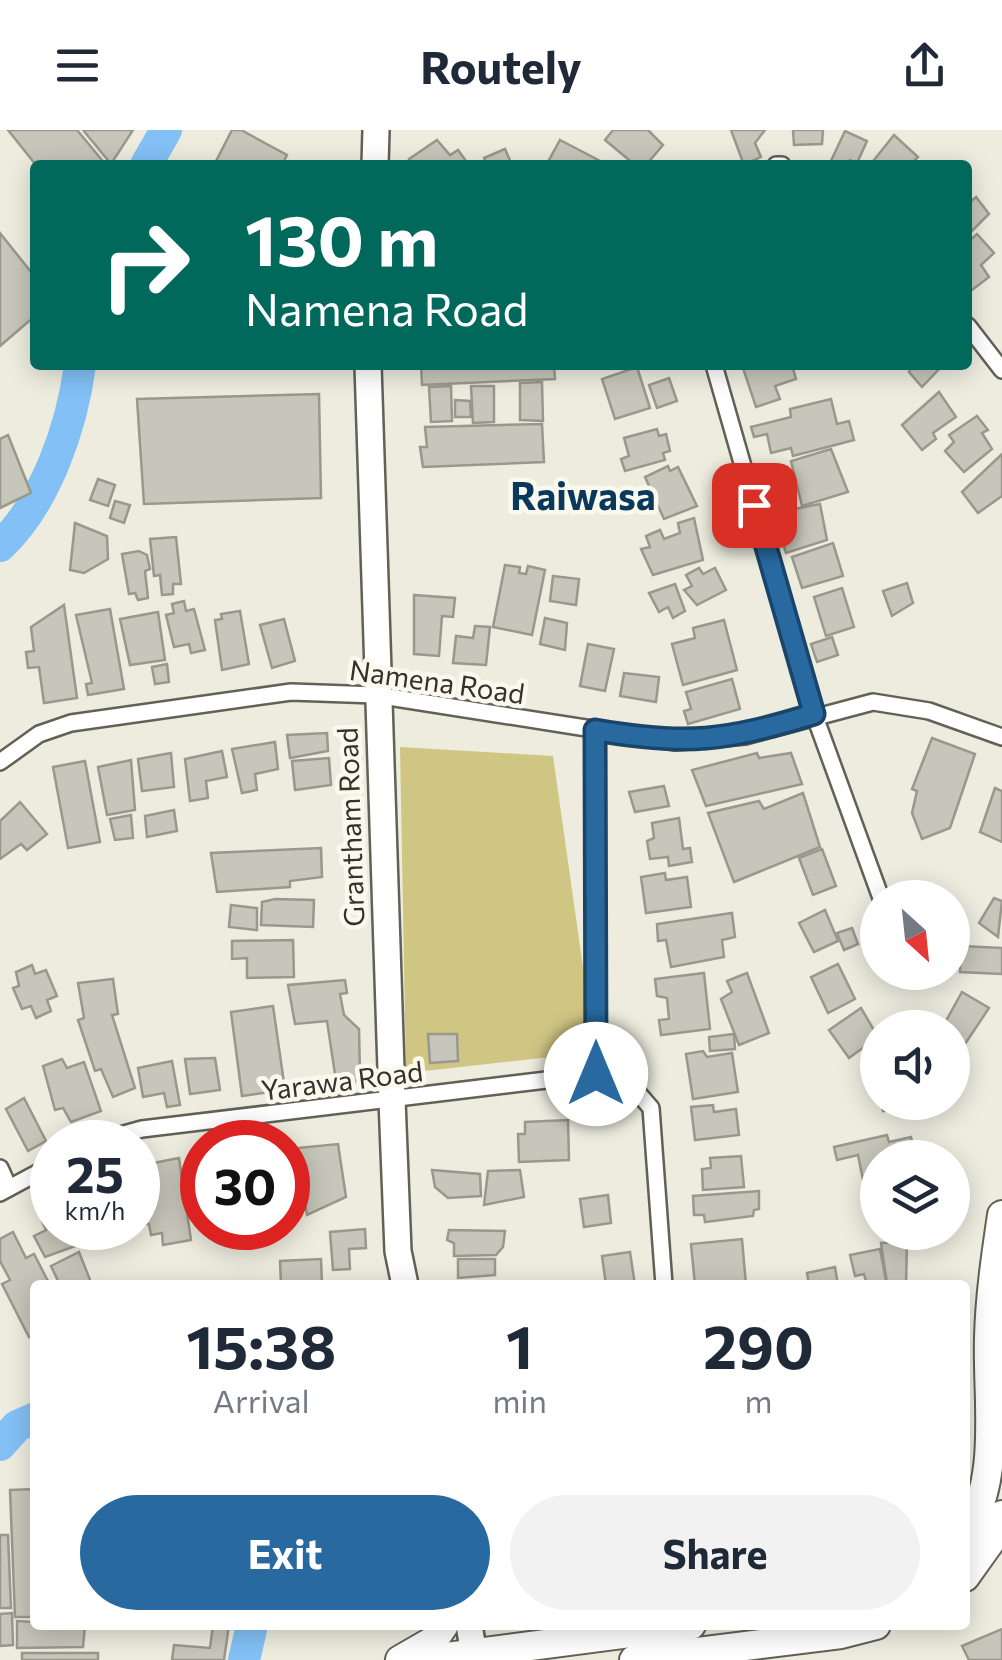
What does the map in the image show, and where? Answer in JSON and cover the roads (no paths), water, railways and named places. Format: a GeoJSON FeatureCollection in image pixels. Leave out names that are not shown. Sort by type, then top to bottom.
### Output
{"type":"FeatureCollection","features":[{"type":"Feature","properties":{"kind":"highway"},"geometry":{"type":"LineString","coordinates":[[970,1524],[983,1495],[989,1461],[992,1268],[1002,1215]]}},
{"type":"Feature","properties":{"kind":"highway"},"geometry":{"type":"LineString","coordinates":[[970,1570],[996,1532],[1002,1515]]}},
{"type":"Feature","properties":{"kind":"highway"},"geometry":{"type":"LineString","coordinates":[[400,1660],[433,1640],[440,1630]]}},
{"type":"Feature","properties":{"kind":"highway"},"geometry":{"type":"LineString","coordinates":[[424,1660],[472,1646],[638,1630]]}},
{"type":"Feature","properties":{"kind":"highway"},"geometry":{"type":"LineString","coordinates":[[634,1660],[857,1630]]}},
{"type":"Feature","properties":{"kind":"main road"},"geometry":{"type":"LineString","coordinates":[[374,160],[376,130]]}},
{"type":"Feature","properties":{"kind":"main road","name":"Grantham Road"},"geometry":{"type":"LineString","coordinates":[[368,370],[376,695],[398,1251],[404,1280]]}},
{"type":"Feature","properties":{"kind":"street"},"geometry":{"type":"LineString","coordinates":[[972,331],[1002,370]]}},
{"type":"Feature","properties":{"kind":"street"},"geometry":{"type":"LineString","coordinates":[[715,370],[814,714],[874,880]]}},
{"type":"Feature","properties":{"kind":"street","name":"Namena Road"},"geometry":{"type":"LineString","coordinates":[[0,762],[39,734],[71,724],[291,692],[376,695],[695,742],[745,736],[814,714],[873,702],[910,706],[1002,737]]}},
{"type":"Feature","properties":{"kind":"street"},"geometry":{"type":"LineString","coordinates":[[595,730],[596,1074],[625,1078],[651,1108],[664,1280]]}},
{"type":"Feature","properties":{"kind":"street","name":"Yarawa Road"},"geometry":{"type":"LineString","coordinates":[[160,1127],[596,1074]]}},
{"type":"Feature","properties":{"kind":"street"},"geometry":{"type":"LineString","coordinates":[[0,1168],[5,1190],[30,1177]]}},
{"type":"Feature","properties":{"kind":"waterway"},"geometry":{"type":"LineString","coordinates":[[149,160],[166,130]]}},
{"type":"Feature","properties":{"kind":"waterway"},"geometry":{"type":"LineString","coordinates":[[0,546],[31,508],[54,462],[71,413],[79,370]]}},
{"type":"Feature","properties":{"kind":"waterway"},"geometry":{"type":"LineString","coordinates":[[0,1445],[17,1426],[30,1420]]}},
{"type":"Feature","properties":{"kind":"waterway"},"geometry":{"type":"LineString","coordinates":[[244,1660],[251,1630]]}},
{"type":"Feature","properties":{"kind":"district","name":"Raiwasa"},"geometry":{"type":"Point","coordinates":[583,497]}}]}
